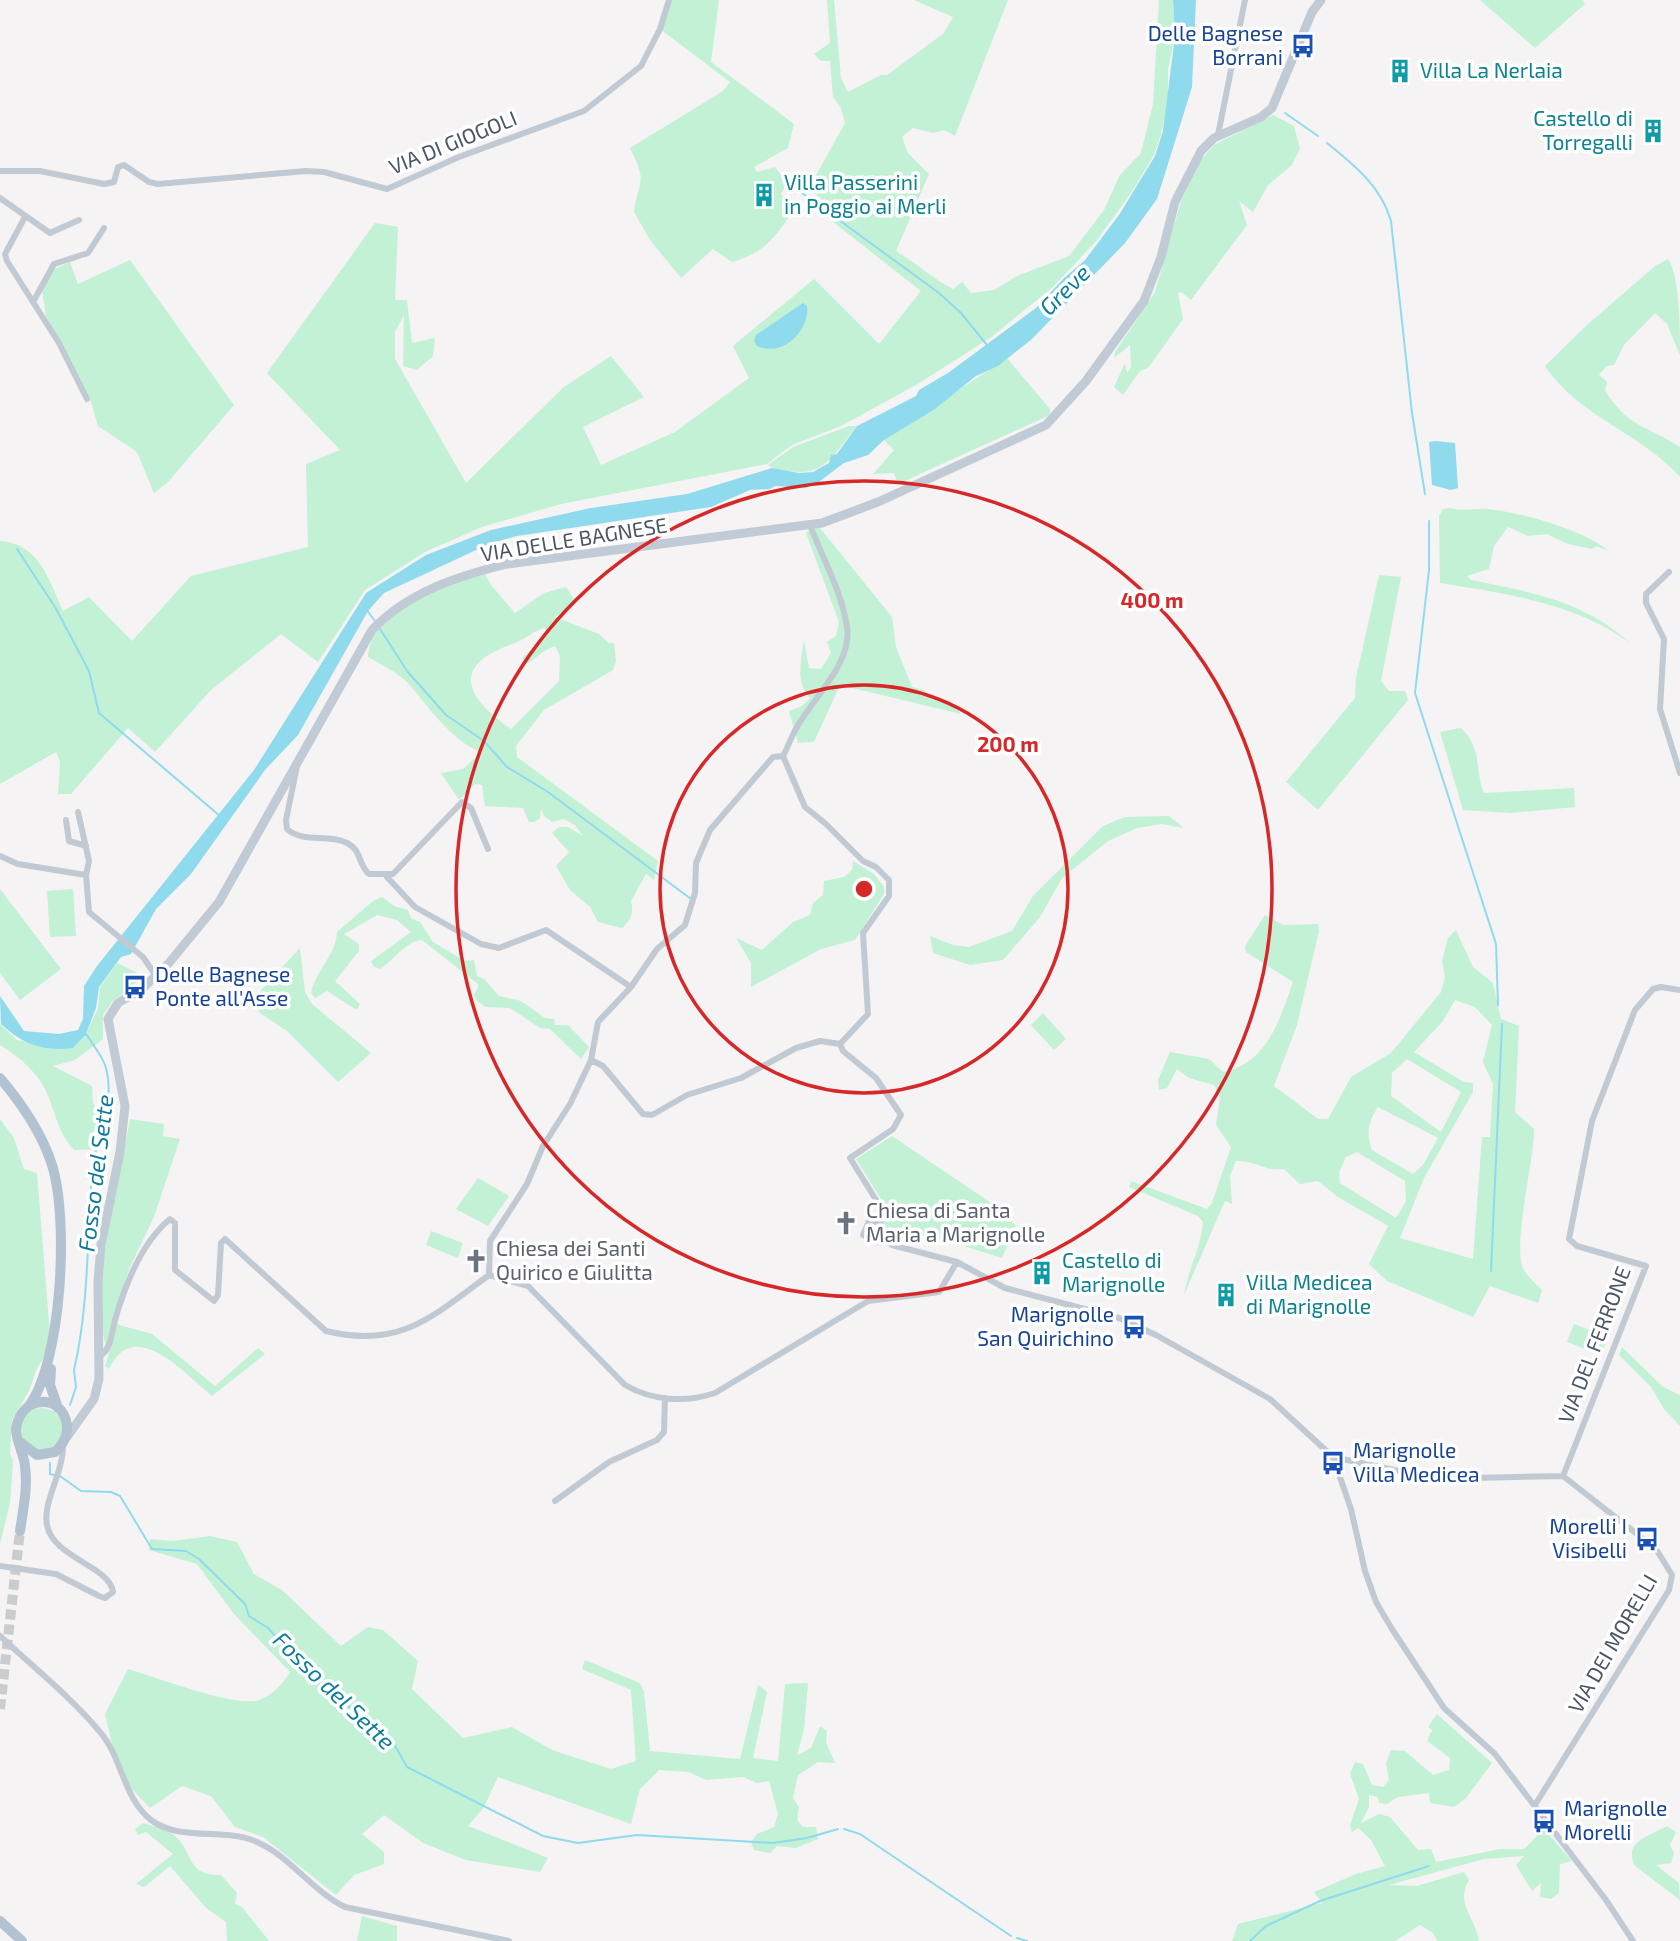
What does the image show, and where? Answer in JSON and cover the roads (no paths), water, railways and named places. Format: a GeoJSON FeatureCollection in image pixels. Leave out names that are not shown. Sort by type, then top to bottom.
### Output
{"type":"FeatureCollection","features":[{"type":"Feature","properties":{"kind":"main road","name":"VIA DELLE BAGNESE"},"geometry":{"type":"LineString","coordinates":[[65,1441],[96,1395],[101,1355],[98,1293],[101,1245],[120,1152],[125,1106],[108,1019],[118,1003],[156,976],[219,902],[372,630],[395,608],[436,587],[507,564],[810,525],[839,518],[1042,427],[1054,419],[1099,364],[1144,301],[1159,266],[1181,189],[1201,151],[1218,135],[1261,117],[1272,108],[1319,1]]}},
{"type":"Feature","properties":{"kind":"main road"},"geometry":{"type":"LineString","coordinates":[[0,1078],[37,1129],[52,1165],[58,1194],[61,1254],[51,1347],[50,1385],[68,1427],[65,1441],[32,1469],[26,1486],[20,1531]]}},
{"type":"Feature","properties":{"kind":"main road"},"geometry":{"type":"LineString","coordinates":[[26,1486],[17,1434],[18,1420],[43,1381],[51,1347]]}},
{"type":"Feature","properties":{"kind":"main road"},"geometry":{"type":"LineString","coordinates":[[29,1406],[46,1403],[75,1415],[84,1413]]}},
{"type":"Feature","properties":{"kind":"main road"},"geometry":{"type":"LineString","coordinates":[[20,1442],[30,1452],[46,1455]]}},
{"type":"Feature","properties":{"kind":"main road"},"geometry":{"type":"LineString","coordinates":[[0,1909],[4,1924],[22,1941]]}},
{"type":"Feature","properties":{"kind":"street","name":"VIA DI GIOGOLI"},"geometry":{"type":"LineString","coordinates":[[0,171],[40,171],[110,184],[114,182],[118,167],[124,165],[149,182],[158,184],[306,171],[324,172],[387,189],[459,156],[583,111],[641,66],[660,29],[669,0]]}},
{"type":"Feature","properties":{"kind":"street"},"geometry":{"type":"LineString","coordinates":[[1218,135],[1245,0]]}},
{"type":"Feature","properties":{"kind":"street"},"geometry":{"type":"LineString","coordinates":[[0,198],[50,233],[79,220]]}},
{"type":"Feature","properties":{"kind":"street"},"geometry":{"type":"LineString","coordinates":[[25,216],[5,254],[60,343],[87,399]]}},
{"type":"Feature","properties":{"kind":"street"},"geometry":{"type":"LineString","coordinates":[[33,302],[54,264],[88,253],[104,228]]}},
{"type":"Feature","properties":{"kind":"street"},"geometry":{"type":"LineString","coordinates":[[810,525],[841,605],[847,628],[846,645],[832,676],[799,723],[783,756],[805,807],[863,861],[876,867],[889,880],[889,896],[863,933],[868,1014],[840,1044]]}},
{"type":"Feature","properties":{"kind":"street"},"geometry":{"type":"LineString","coordinates":[[1669,572],[1646,594],[1646,603],[1664,639],[1660,709],[1680,773]]}},
{"type":"Feature","properties":{"kind":"street"},"geometry":{"type":"LineString","coordinates":[[489,1275],[490,1241],[527,1184],[544,1146],[570,1104],[591,1060],[598,1022],[632,987],[657,948],[689,918],[695,893],[696,863],[710,830],[773,757],[783,756]]}},
{"type":"Feature","properties":{"kind":"street"},"geometry":{"type":"LineString","coordinates":[[298,762],[286,821],[287,829],[304,837],[346,841],[359,852],[365,872],[387,877],[415,907],[481,944],[499,948],[546,930],[632,987]]}},
{"type":"Feature","properties":{"kind":"street"},"geometry":{"type":"LineString","coordinates":[[387,877],[462,802],[471,808],[488,849]]}},
{"type":"Feature","properties":{"kind":"street"},"geometry":{"type":"LineString","coordinates":[[78,812],[89,861],[86,876],[89,912],[143,957],[156,976]]}},
{"type":"Feature","properties":{"kind":"street"},"geometry":{"type":"LineString","coordinates":[[66,820],[66,838],[75,845],[86,846]]}},
{"type":"Feature","properties":{"kind":"street"},"geometry":{"type":"LineString","coordinates":[[0,856],[18,864],[86,876]]}},
{"type":"Feature","properties":{"kind":"street","name":"VIA DEL FERRONE"},"geometry":{"type":"LineString","coordinates":[[1563,1476],[1646,1266],[1577,1245],[1569,1239],[1592,1121],[1635,1010],[1646,993],[1661,987],[1680,990]]}},
{"type":"Feature","properties":{"kind":"street"},"geometry":{"type":"LineString","coordinates":[[591,1060],[603,1066],[643,1114],[652,1115],[687,1094],[741,1078],[796,1048],[820,1041],[840,1044]]}},
{"type":"Feature","properties":{"kind":"street"},"geometry":{"type":"LineString","coordinates":[[840,1044],[843,1051],[870,1071],[901,1115],[894,1129],[850,1158],[878,1203],[883,1240]]}},
{"type":"Feature","properties":{"kind":"street"},"geometry":{"type":"LineString","coordinates":[[101,1355],[108,1347],[119,1306],[137,1264],[170,1219],[174,1223],[172,1255],[175,1269],[211,1300],[217,1300],[220,1243],[225,1238],[326,1331],[342,1335],[387,1336],[408,1329],[442,1310],[489,1275]]}},
{"type":"Feature","properties":{"kind":"street"},"geometry":{"type":"LineString","coordinates":[[880,1224],[870,1219],[863,1235],[881,1243],[883,1240]]}},
{"type":"Feature","properties":{"kind":"street"},"geometry":{"type":"LineString","coordinates":[[883,1240],[892,1245],[957,1262],[1005,1288],[1119,1318],[1156,1335],[1270,1399],[1333,1457],[1348,1499],[1365,1571],[1376,1602],[1444,1708],[1495,1754],[1633,1941]]}},
{"type":"Feature","properties":{"kind":"street"},"geometry":{"type":"LineString","coordinates":[[489,1275],[528,1286],[625,1385],[640,1394],[666,1398],[699,1398],[715,1393],[868,1301],[939,1292],[957,1262]]}},
{"type":"Feature","properties":{"kind":"street"},"geometry":{"type":"LineString","coordinates":[[555,1501],[610,1462],[657,1440],[664,1432],[666,1398]]}},
{"type":"Feature","properties":{"kind":"street"},"geometry":{"type":"LineString","coordinates":[[0,1566],[56,1574],[105,1598],[113,1592],[111,1583],[64,1550],[48,1530],[47,1516],[61,1470],[65,1441]]}},
{"type":"Feature","properties":{"kind":"street"},"geometry":{"type":"LineString","coordinates":[[46,1455],[58,1458],[61,1470]]}},
{"type":"Feature","properties":{"kind":"street"},"geometry":{"type":"LineString","coordinates":[[1333,1457],[1413,1474],[1471,1478],[1563,1476]]}},
{"type":"Feature","properties":{"kind":"street","name":"VIA DEI MORELLI"},"geometry":{"type":"LineString","coordinates":[[1535,1805],[1651,1622],[1673,1580],[1656,1549],[1563,1476]]}},
{"type":"Feature","properties":{"kind":"street"},"geometry":{"type":"LineString","coordinates":[[0,1636],[100,1732],[121,1777],[146,1815],[154,1822],[172,1830],[248,1839],[285,1860],[323,1894],[345,1906],[509,1941]]}},
{"type":"Feature","properties":{"kind":"water","name":"Greve"},"geometry":{"type":"Polygon","coordinates":[[[1173,0],[1196,0],[1192,87],[1157,199],[1125,243],[1032,339],[998,366],[976,376],[935,409],[884,440],[868,455],[844,463],[806,488],[775,486],[770,489],[750,490],[711,507],[517,536],[489,544],[384,593],[368,611],[298,735],[265,770],[191,874],[156,909],[131,954],[121,957],[99,987],[96,1008],[86,1034],[73,1048],[52,1049],[25,1041],[1,1024],[0,996],[24,1031],[59,1034],[78,1030],[83,1019],[84,986],[97,966],[254,770],[366,593],[426,555],[491,530],[591,508],[687,494],[772,468],[799,473],[813,472],[829,463],[831,455],[837,454],[857,426],[916,396],[919,390],[948,373],[1036,308],[1085,260],[1119,215],[1155,156],[1163,131],[1175,36],[1173,0]]]}},
{"type":"Feature","properties":{"kind":"water"},"geometry":{"type":"Polygon","coordinates":[[[803,303],[807,306],[807,315],[793,340],[776,348],[757,346],[754,341],[756,335],[803,303]]]}},
{"type":"Feature","properties":{"kind":"water"},"geometry":{"type":"Polygon","coordinates":[[[1429,442],[1455,443],[1458,488],[1451,490],[1432,485],[1429,442]]]}},
{"type":"Feature","properties":{"kind":"waterway"},"geometry":{"type":"LineString","coordinates":[[1285,113],[1318,136]]}},
{"type":"Feature","properties":{"kind":"waterway"},"geometry":{"type":"LineString","coordinates":[[1327,143],[1373,187],[1381,197],[1391,221],[1412,413],[1425,494]]}},
{"type":"Feature","properties":{"kind":"waterway"},"geometry":{"type":"LineString","coordinates":[[791,185],[939,293],[961,313],[987,345]]}},
{"type":"Feature","properties":{"kind":"waterway"},"geometry":{"type":"LineString","coordinates":[[1429,521],[1429,570],[1415,693],[1496,944],[1498,1005]]}},
{"type":"Feature","properties":{"kind":"waterway"},"geometry":{"type":"LineString","coordinates":[[17,549],[55,607],[89,671],[99,713],[220,816]]}},
{"type":"Feature","properties":{"kind":"waterway"},"geometry":{"type":"LineString","coordinates":[[366,609],[375,621]]}},
{"type":"Feature","properties":{"kind":"waterway"},"geometry":{"type":"LineString","coordinates":[[380,629],[407,671],[446,715],[484,741],[507,767],[548,792],[691,899]]}},
{"type":"Feature","properties":{"kind":"waterway"},"geometry":{"type":"LineString","coordinates":[[1491,1271],[1502,1024]]}},
{"type":"Feature","properties":{"kind":"waterway","name":"Fosso del Sette"},"geometry":{"type":"LineString","coordinates":[[70,1405],[76,1387],[74,1370],[85,1297],[92,1173],[108,1094],[105,1064],[87,1035],[82,1034]]}},
{"type":"Feature","properties":{"kind":"waterway","name":"Fosso del Sette"},"geometry":{"type":"LineString","coordinates":[[50,1463],[50,1474],[54,1475]]}},
{"type":"Feature","properties":{"kind":"waterway","name":"Fosso del Sette"},"geometry":{"type":"LineString","coordinates":[[60,1476],[81,1491],[111,1492],[120,1496],[152,1549],[186,1551],[199,1559],[245,1604],[249,1616],[268,1628],[317,1682],[391,1739],[407,1767],[543,1836],[578,1843],[637,1835],[773,1843],[807,1838],[838,1829]]}},
{"type":"Feature","properties":{"kind":"waterway","name":"Fosso del Sette"},"geometry":{"type":"LineString","coordinates":[[844,1829],[860,1834],[1011,1936]]}},
{"type":"Feature","properties":{"kind":"waterway"},"geometry":{"type":"LineString","coordinates":[[1250,1941],[1266,1926],[1320,1901],[1429,1866]]}},
{"type":"Feature","properties":{"kind":"waterway","name":"Fosso del Sette"},"geometry":{"type":"LineString","coordinates":[[1017,1938],[1027,1941]]}},
{"type":"Feature","properties":{"kind":"tunnel"},"geometry":{"type":"LineString","coordinates":[[0,1709],[20,1531]]}},
{"type":"Feature","properties":{"kind":"place","name":"Delle Bagnese Borrani"},"geometry":{"type":"Point","coordinates":[1303,46]}},
{"type":"Feature","properties":{"kind":"place","name":"Villa La Nerlaia"},"geometry":{"type":"Point","coordinates":[1400,71]}},
{"type":"Feature","properties":{"kind":"place","name":"Castello di Torregalli"},"geometry":{"type":"Point","coordinates":[1653,131]}},
{"type":"Feature","properties":{"kind":"place","name":"Villa Passerini in Poggio ai Merli"},"geometry":{"type":"Point","coordinates":[764,195]}},
{"type":"Feature","properties":{"kind":"place","name":"Delle Bagnese Ponte all'Asse"},"geometry":{"type":"Point","coordinates":[135,987]}},
{"type":"Feature","properties":{"kind":"place","name":"Chiesa di Santa Maria a Marignolle"},"geometry":{"type":"Point","coordinates":[846,1223]}},
{"type":"Feature","properties":{"kind":"place","name":"Chiesa dei Santi Quirico e Giulitta"},"geometry":{"type":"Point","coordinates":[476,1261]}},
{"type":"Feature","properties":{"kind":"place","name":"Castello di Marignolle"},"geometry":{"type":"Point","coordinates":[1042,1273]}},
{"type":"Feature","properties":{"kind":"place","name":"Villa Medicea di Marignolle"},"geometry":{"type":"Point","coordinates":[1226,1295]}},
{"type":"Feature","properties":{"kind":"place","name":"Marignolle San Quirichino"},"geometry":{"type":"Point","coordinates":[1134,1327]}},
{"type":"Feature","properties":{"kind":"place","name":"Marignolle Villa Medicea"},"geometry":{"type":"Point","coordinates":[1333,1463]}},
{"type":"Feature","properties":{"kind":"place","name":"Morelli I Visibelli"},"geometry":{"type":"Point","coordinates":[1647,1539]}},
{"type":"Feature","properties":{"kind":"place","name":"Marignolle Morelli"},"geometry":{"type":"Point","coordinates":[1544,1821]}}]}
